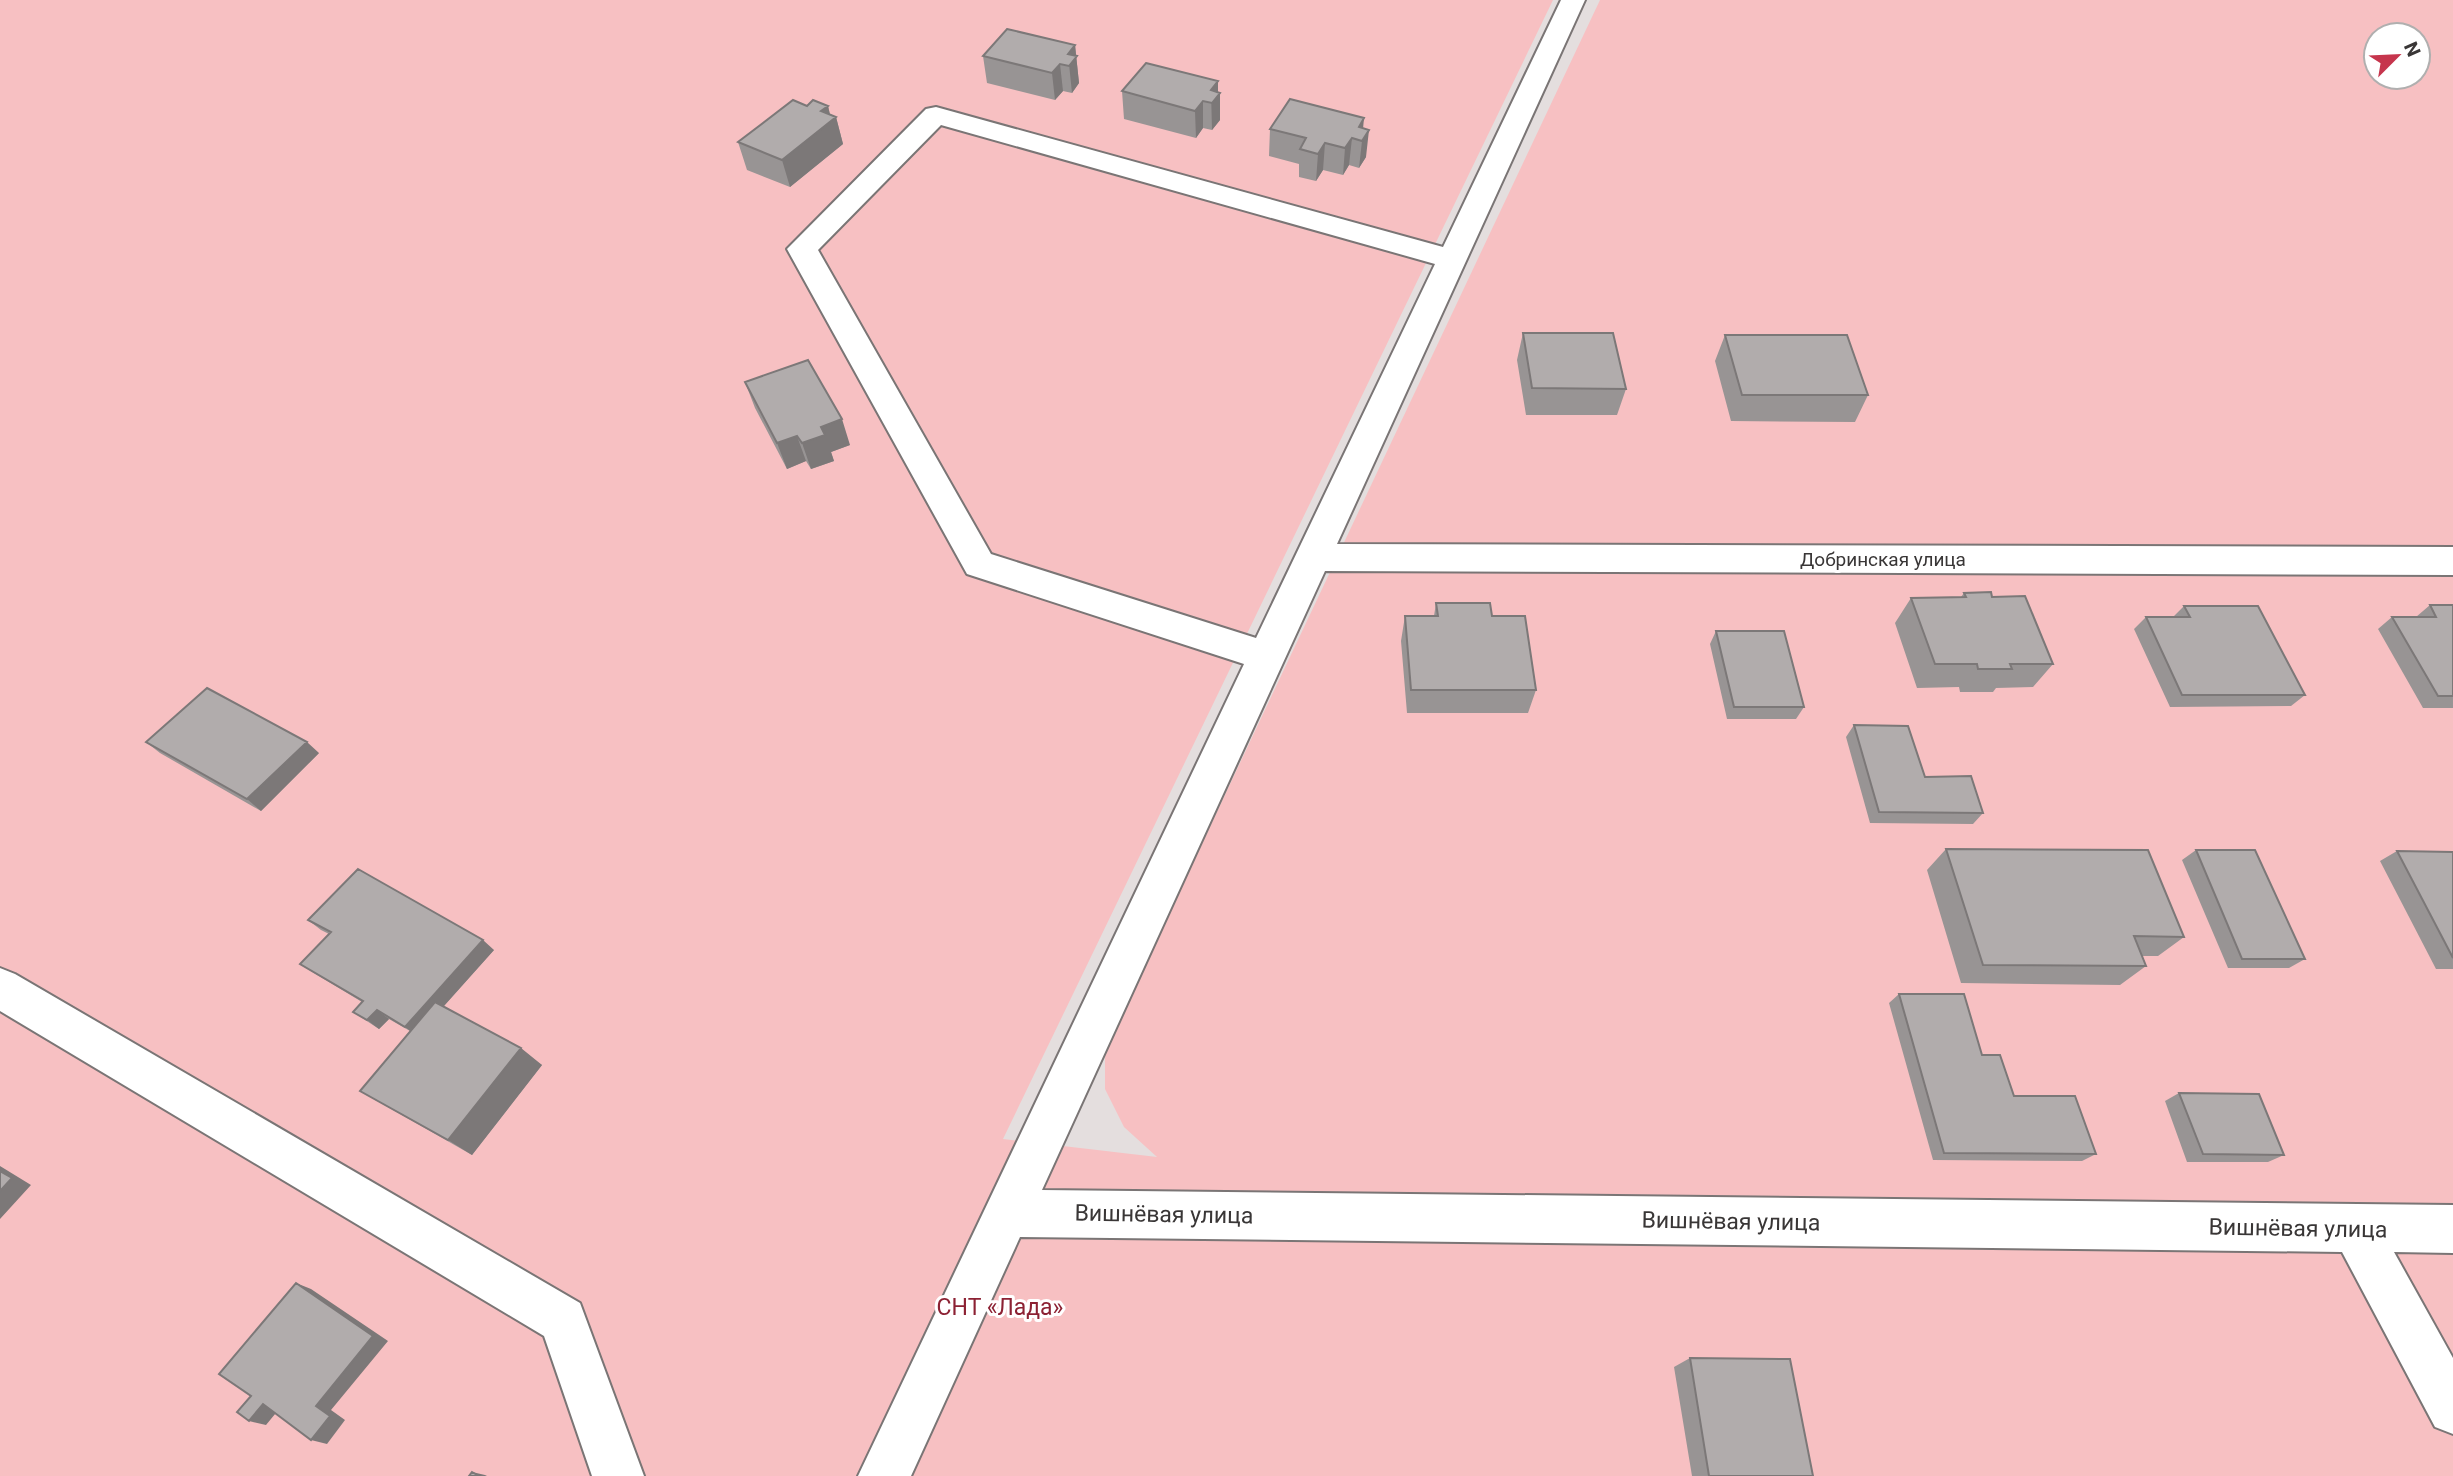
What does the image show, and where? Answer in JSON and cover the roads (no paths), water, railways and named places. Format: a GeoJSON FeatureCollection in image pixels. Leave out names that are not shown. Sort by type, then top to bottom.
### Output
{"type":"FeatureCollection","features":[{"type":"Feature","properties":{"kind":"street"},"geometry":{"type":"LineString","coordinates":[[884,1476],[1573,0]]}},
{"type":"Feature","properties":{"kind":"street"},"geometry":{"type":"LineString","coordinates":[[1267,656],[979,564],[802,249],[936,115],[1452,259]]}},
{"type":"Feature","properties":{"kind":"street","name":"Добринская улица"},"geometry":{"type":"LineString","coordinates":[[1313,557],[2453,561]]}},
{"type":"Feature","properties":{"kind":"street"},"geometry":{"type":"LineString","coordinates":[[0,988],[564,1320],[618,1476]]}},
{"type":"Feature","properties":{"kind":"street","name":"Вишнёвая улица"},"geometry":{"type":"LineString","coordinates":[[1008,1213],[2453,1229]]}},
{"type":"Feature","properties":{"kind":"street"},"geometry":{"type":"LineString","coordinates":[[2355,1228],[2453,1409]]}},
{"type":"Feature","properties":{"kind":"park label","name":"СНТ «Лада»"},"geometry":{"type":"Point","coordinates":[1000,1307]}}]}
